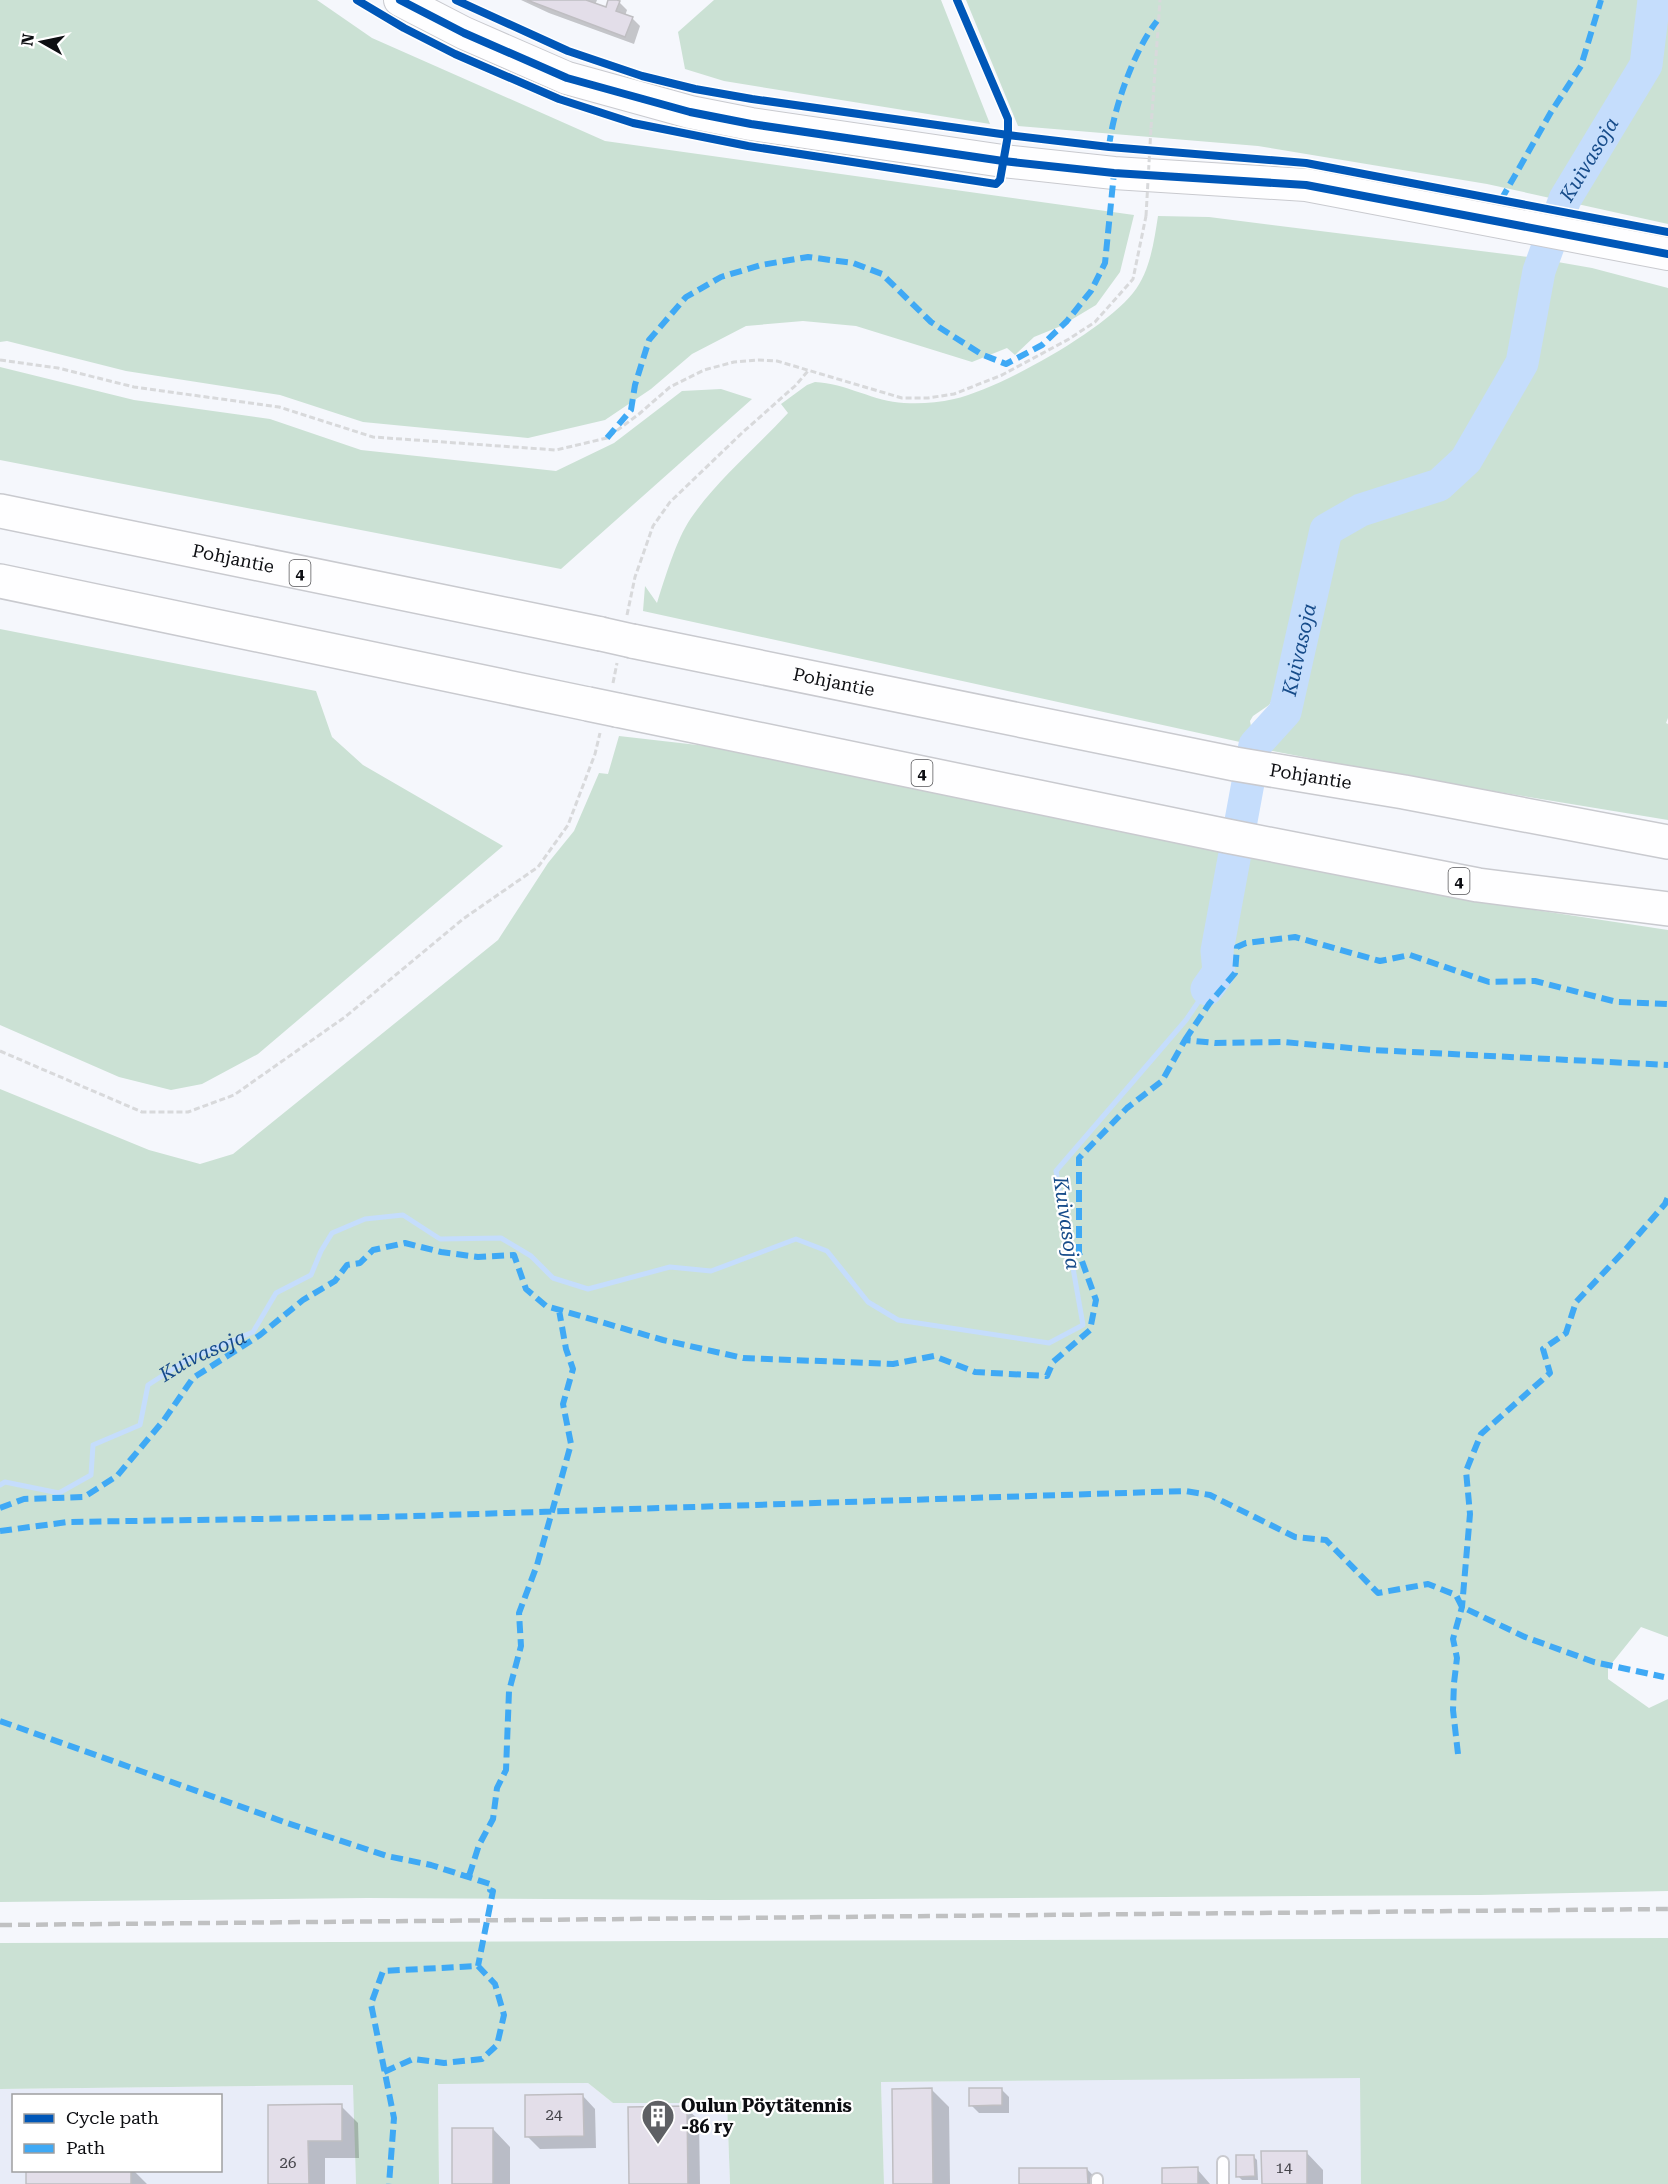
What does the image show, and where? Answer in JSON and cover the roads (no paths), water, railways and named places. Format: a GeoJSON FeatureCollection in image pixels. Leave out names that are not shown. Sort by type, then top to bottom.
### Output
{"type":"FeatureCollection","features":[{"type":"Feature","properties":{"kind":"highway","name":"Pohjantie"},"geometry":{"type":"LineString","coordinates":[[0,511],[1235,764],[1404,792],[1668,842]]}},
{"type":"Feature","properties":{"kind":"highway","name":"4"},"geometry":{"type":"LineString","coordinates":[[0,581],[604,709],[1478,885],[1668,909]]}},
{"type":"Feature","properties":{"kind":"street"},"geometry":{"type":"LineString","coordinates":[[400,0],[464,33],[567,78],[690,112],[751,124],[1003,161],[1124,174],[1306,185],[1668,254]]}},
{"type":"Feature","properties":{"kind":"lane"},"geometry":{"type":"LineString","coordinates":[[1223,2162],[1223,2184]]}},
{"type":"Feature","properties":{"kind":"waterway","name":"Kuivasoja"},"geometry":{"type":"LineString","coordinates":[[1207,989],[1219,972],[1217,951],[1255,745],[1285,712],[1326,530],[1361,510],[1439,485],[1466,460],[1522,363],[1539,271],[1565,199],[1646,65],[1654,0]]}},
{"type":"Feature","properties":{"kind":"waterway","name":"Kuivasoja"},"geometry":{"type":"LineString","coordinates":[[0,1485],[5,1482],[59,1493],[91,1475],[93,1445],[140,1425],[148,1385],[187,1360],[253,1332],[276,1293],[311,1275],[332,1233],[365,1219],[403,1215],[440,1239],[501,1238],[531,1256],[553,1278],[588,1289],[670,1267],[711,1271],[796,1239],[827,1251],[868,1302],[898,1320],[1049,1343],[1083,1325],[1056,1171],[1186,1020],[1207,989]]}},
{"type":"Feature","properties":{"kind":"railway"},"geometry":{"type":"LineString","coordinates":[[0,1925],[1668,1909]]}},
{"type":"Feature","properties":{"kind":"place","name":"Oulun Pöytätennis -86 ry"},"geometry":{"type":"Point","coordinates":[658,2145]}}]}
